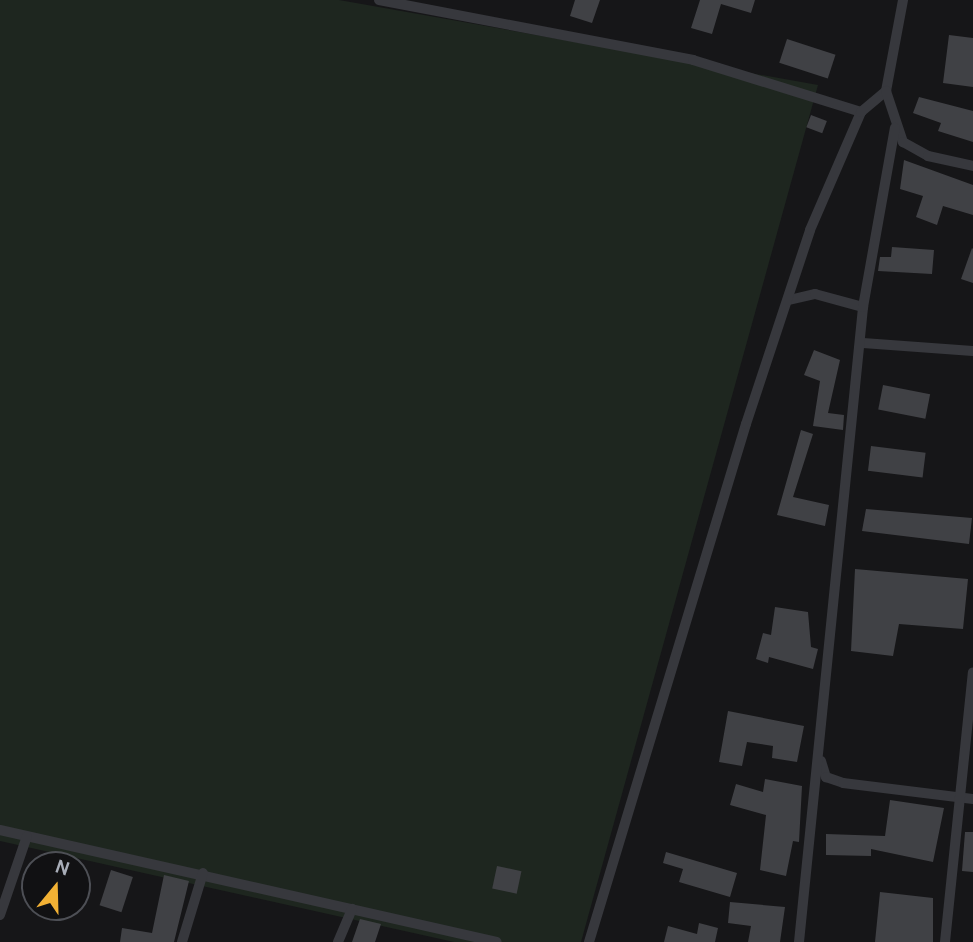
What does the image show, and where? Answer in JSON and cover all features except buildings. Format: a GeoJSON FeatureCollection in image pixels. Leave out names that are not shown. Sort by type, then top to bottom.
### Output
{"type":"FeatureCollection","features":[{"type":"Feature","properties":{"kind":"street"},"geometry":{"type":"LineString","coordinates":[[379,0],[693,60],[861,111]]}},
{"type":"Feature","properties":{"kind":"street"},"geometry":{"type":"LineString","coordinates":[[903,0],[886,91],[895,128],[903,142],[929,156],[973,166]]}},
{"type":"Feature","properties":{"kind":"street"},"geometry":{"type":"LineString","coordinates":[[589,942],[810,230],[861,111],[886,91]]}},
{"type":"Feature","properties":{"kind":"street"},"geometry":{"type":"LineString","coordinates":[[799,942],[863,343],[863,307],[895,128]]}},
{"type":"Feature","properties":{"kind":"street"},"geometry":{"type":"LineString","coordinates":[[789,300],[815,294],[863,307]]}},
{"type":"Feature","properties":{"kind":"street"},"geometry":{"type":"LineString","coordinates":[[863,343],[973,351]]}},
{"type":"Feature","properties":{"kind":"street"},"geometry":{"type":"LineString","coordinates":[[945,942],[957,797],[973,671]]}},
{"type":"Feature","properties":{"kind":"street"},"geometry":{"type":"LineString","coordinates":[[820,758],[827,777],[843,783],[973,799]]}},
{"type":"Feature","properties":{"kind":"street"},"geometry":{"type":"LineString","coordinates":[[0,830],[202,873],[497,942]]}},
{"type":"Feature","properties":{"kind":"street"},"geometry":{"type":"LineString","coordinates":[[0,915],[27,836]]}},
{"type":"Feature","properties":{"kind":"street"},"geometry":{"type":"LineString","coordinates":[[182,942],[202,873]]}},
{"type":"Feature","properties":{"kind":"street"},"geometry":{"type":"LineString","coordinates":[[338,942],[352,909]]}},
{"type":"Feature","properties":{"kind":"shaded area"},"geometry":{"type":"Polygon","coordinates":[[[0,0],[339,0],[818,85],[581,942],[454,942],[91,861],[91,851],[45,851],[0,841],[0,0]]]}}]}
